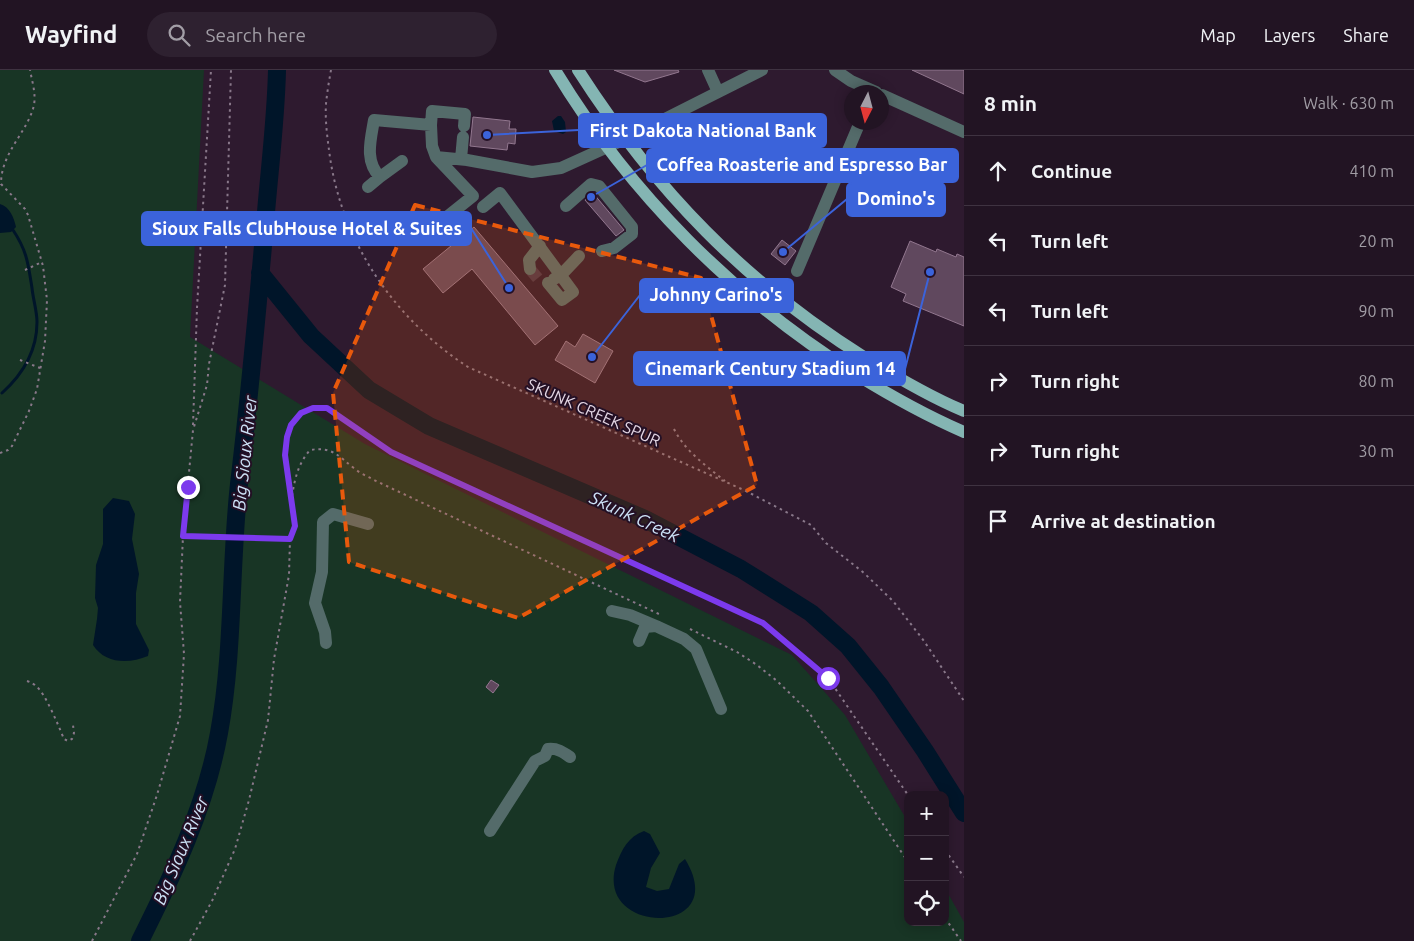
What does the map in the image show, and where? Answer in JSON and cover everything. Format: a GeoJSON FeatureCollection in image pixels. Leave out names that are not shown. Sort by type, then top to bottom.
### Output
{"type":"FeatureCollection","features":[{"type":"Feature","properties":{"kind":"main road"},"geometry":{"type":"LineString","coordinates":[[555,70],[580,110],[633,180],[674,226],[718,270],[755,303],[814,347],[870,383],[905,403],[964,432]]}},
{"type":"Feature","properties":{"kind":"main road"},"geometry":{"type":"LineString","coordinates":[[578,70],[625,139],[676,201],[706,232],[768,288],[798,312],[851,349],[907,383],[964,411]]}},
{"type":"Feature","properties":{"kind":"street"},"geometry":{"type":"LineString","coordinates":[[708,70],[718,92]]}},
{"type":"Feature","properties":{"kind":"street"},"geometry":{"type":"LineString","coordinates":[[436,156],[532,172],[561,168],[625,139],[762,70]]}},
{"type":"Feature","properties":{"kind":"street"},"geometry":{"type":"LineString","coordinates":[[835,70],[859,85]]}},
{"type":"Feature","properties":{"kind":"street"},"geometry":{"type":"LineString","coordinates":[[889,99],[964,132]]}},
{"type":"Feature","properties":{"kind":"street"},"geometry":{"type":"LineString","coordinates":[[448,216],[473,196],[436,156],[432,146],[432,110],[464,126],[461,159]]}},
{"type":"Feature","properties":{"kind":"street"},"geometry":{"type":"LineString","coordinates":[[380,177],[374,171],[370,160],[374,120],[431,125]]}},
{"type":"Feature","properties":{"kind":"street"},"geometry":{"type":"LineString","coordinates":[[797,272],[857,130]]}},
{"type":"Feature","properties":{"kind":"street"},"geometry":{"type":"LineString","coordinates":[[368,187],[402,161]]}},
{"type":"Feature","properties":{"kind":"street"},"geometry":{"type":"LineString","coordinates":[[566,206],[592,184],[599,186],[632,227],[632,234],[614,248],[602,251]]}},
{"type":"Feature","properties":{"kind":"street"},"geometry":{"type":"LineString","coordinates":[[483,207],[500,193],[540,246],[561,275],[573,292],[562,300],[544,282],[561,275],[579,256]]}},
{"type":"Feature","properties":{"kind":"street"},"geometry":{"type":"LineString","coordinates":[[530,269],[529,260],[540,246]]}},
{"type":"Feature","properties":{"kind":"street"},"geometry":{"type":"LineString","coordinates":[[326,643],[325,632],[315,603],[322,572],[323,522],[333,514],[368,524]]}},
{"type":"Feature","properties":{"kind":"street"},"geometry":{"type":"LineString","coordinates":[[612,611],[630,615],[684,639],[696,650],[720,709]]}},
{"type":"Feature","properties":{"kind":"street"},"geometry":{"type":"LineString","coordinates":[[639,641],[646,627],[656,626]]}},
{"type":"Feature","properties":{"kind":"street"},"geometry":{"type":"LineString","coordinates":[[490,831],[535,761],[544,756],[548,749],[553,748],[563,751],[570,757]]}},
{"type":"Feature","properties":{"kind":"path"},"geometry":{"type":"LineString","coordinates":[[0,452],[8,450],[12,446],[29,411],[37,389],[47,321],[47,300],[42,262],[28,214],[0,184],[5,163],[34,106],[35,95],[30,70]]}},
{"type":"Feature","properties":{"kind":"path"},"geometry":{"type":"LineString","coordinates":[[92,941],[137,854],[157,795],[180,716],[184,654],[180,602],[183,536],[193,430],[211,70]]}},
{"type":"Feature","properties":{"kind":"path"},"geometry":{"type":"LineString","coordinates":[[193,430],[207,385],[209,364],[225,285],[232,70]]}},
{"type":"Feature","properties":{"kind":"path","name":"SKUNK CREEK SPUR"},"geometry":{"type":"LineString","coordinates":[[331,70],[326,105],[327,126],[331,168],[342,210],[371,269],[418,328],[433,342],[468,367],[729,484],[811,525],[826,543],[880,587],[913,625],[964,701]]}},
{"type":"Feature","properties":{"kind":"path"},"geometry":{"type":"LineString","coordinates":[[25,270],[42,262]]}},
{"type":"Feature","properties":{"kind":"path"},"geometry":{"type":"LineString","coordinates":[[20,360],[40,368]]}},
{"type":"Feature","properties":{"kind":"path"},"geometry":{"type":"LineString","coordinates":[[190,941],[212,901],[235,849],[268,720],[274,659],[288,575],[290,539],[295,526],[285,455],[287,437],[291,425],[301,413],[313,408],[327,408],[391,452],[763,623],[828,678],[905,791]]}},
{"type":"Feature","properties":{"kind":"path"},"geometry":{"type":"LineString","coordinates":[[674,429],[691,453],[729,484]]}},
{"type":"Feature","properties":{"kind":"path"},"geometry":{"type":"LineString","coordinates":[[183,536],[290,539]]}},
{"type":"Feature","properties":{"kind":"path"},"geometry":{"type":"LineString","coordinates":[[27,681],[36,685],[58,723],[64,739],[68,741],[72,739],[74,734],[73,726]]}},
{"type":"Feature","properties":{"kind":"path"},"geometry":{"type":"LineString","coordinates":[[949,856],[964,877]]}},
{"type":"Feature","properties":{"kind":"path"},"geometry":{"type":"LineString","coordinates":[[949,924],[961,941]]}},
{"type":"Feature","properties":{"kind":"highlighted area"},"geometry":{"type":"Polygon","coordinates":[[[415,205],[701,278],[757,485],[518,618],[349,562],[333,393],[415,205]]]}},
{"type":"Feature","properties":{"kind":"green space"},"geometry":{"type":"Polygon","coordinates":[[[0,70],[204,70],[190,337],[365,444],[792,655],[845,715],[904,815],[904,926],[949,926],[949,895],[964,922],[964,941],[0,941],[0,70]]]}},
{"type":"Feature","properties":{"kind":"water"},"geometry":{"type":"Polygon","coordinates":[[[561,116],[565,122],[566,132],[563,134],[554,131],[552,121],[561,116]]]}},
{"type":"Feature","properties":{"kind":"water"},"geometry":{"type":"Polygon","coordinates":[[[0,204],[9,210],[14,220],[16,227],[11,232],[0,233],[0,204]]]}},
{"type":"Feature","properties":{"kind":"water"},"geometry":{"type":"Polygon","coordinates":[[[113,498],[129,501],[135,514],[132,539],[139,574],[136,593],[136,624],[149,650],[148,656],[125,661],[118,661],[104,656],[93,645],[98,608],[95,598],[96,565],[103,544],[103,509],[113,498]]]}},
{"type":"Feature","properties":{"kind":"water"},"geometry":{"type":"Polygon","coordinates":[[[644,831],[650,834],[660,853],[651,868],[646,887],[657,891],[669,889],[679,864],[685,859],[695,885],[691,903],[678,914],[660,918],[641,915],[624,905],[615,888],[616,865],[626,844],[644,831]]]}},
{"type":"Feature","properties":{"kind":"building"},"geometry":{"type":"Polygon","coordinates":[[[614,70],[678,70],[679,72],[645,82],[614,70]]]}},
{"type":"Feature","properties":{"kind":"building"},"geometry":{"type":"Polygon","coordinates":[[[912,70],[964,70],[964,94],[912,70]]]}},
{"type":"Feature","properties":{"kind":"building"},"geometry":{"type":"Polygon","coordinates":[[[473,117],[510,121],[509,129],[516,129],[515,144],[508,143],[507,150],[470,146],[473,117]]]}},
{"type":"Feature","properties":{"kind":"building"},"geometry":{"type":"Polygon","coordinates":[[[805,119],[824,155],[780,177],[762,140],[805,119]]]}},
{"type":"Feature","properties":{"kind":"building"},"geometry":{"type":"Polygon","coordinates":[[[593,193],[624,230],[616,236],[585,200],[593,193]]]}},
{"type":"Feature","properties":{"kind":"building"},"geometry":{"type":"Polygon","coordinates":[[[474,227],[558,326],[535,345],[472,269],[443,293],[423,269],[474,227]]]}},
{"type":"Feature","properties":{"kind":"building"},"geometry":{"type":"Polygon","coordinates":[[[782,240],[796,251],[785,265],[771,254],[782,240]]]}},
{"type":"Feature","properties":{"kind":"building"},"geometry":{"type":"Polygon","coordinates":[[[910,241],[936,252],[937,249],[956,257],[957,254],[964,257],[964,326],[903,301],[906,294],[891,287],[910,241]]]}},
{"type":"Feature","properties":{"kind":"building"},"geometry":{"type":"Polygon","coordinates":[[[583,334],[613,351],[595,383],[555,360],[566,341],[575,347],[583,334]]]}},
{"type":"Feature","properties":{"kind":"building"},"geometry":{"type":"Polygon","coordinates":[[[491,680],[499,685],[493,693],[486,687],[491,680]]]}},
{"type":"Feature","properties":{"kind":"waterway","name":"Big Sioux River"},"geometry":{"type":"LineString","coordinates":[[140,941],[176,865],[197,813],[213,760],[224,702],[230,640],[236,515],[257,314],[277,70]]}},
{"type":"Feature","properties":{"kind":"waterway"},"geometry":{"type":"LineString","coordinates":[[2,393],[27,362],[34,343],[37,322],[28,264],[21,244],[13,230]]}},
{"type":"Feature","properties":{"kind":"waterway","name":"Skunk Creek"},"geometry":{"type":"LineString","coordinates":[[260,273],[311,336],[369,390],[429,426],[645,519],[741,569],[811,613],[848,646],[881,687],[925,751],[964,813]]}},
{"type":"Feature","properties":{"kind":"tunnel"},"geometry":{"type":"LineString","coordinates":[[530,269],[540,281]]}},
{"type":"Feature","properties":{"kind":"place","name":"First Dakota National Bank"},"geometry":{"type":"Point","coordinates":[487,135]}},
{"type":"Feature","properties":{"kind":"place","name":"Coffea Roasterie and Espresso Bar"},"geometry":{"type":"Point","coordinates":[591,197]}},
{"type":"Feature","properties":{"kind":"place","name":"Domino's"},"geometry":{"type":"Point","coordinates":[783,252]}},
{"type":"Feature","properties":{"kind":"place","name":"Cinemark Century Stadium 14"},"geometry":{"type":"Point","coordinates":[930,272]}},
{"type":"Feature","properties":{"kind":"place","name":"Sioux Falls ClubHouse Hotel & Suites"},"geometry":{"type":"Point","coordinates":[509,288]}},
{"type":"Feature","properties":{"kind":"place","name":"Johnny Carino's"},"geometry":{"type":"Point","coordinates":[592,357]}},
{"type":"Feature","properties":{"kind":"route"},"geometry":{"type":"LineString","coordinates":[[188,487],[183,536],[290,539],[295,526],[285,455],[287,437],[291,425],[301,413],[313,408],[327,408],[391,452],[763,623],[828,678]]}}]}
